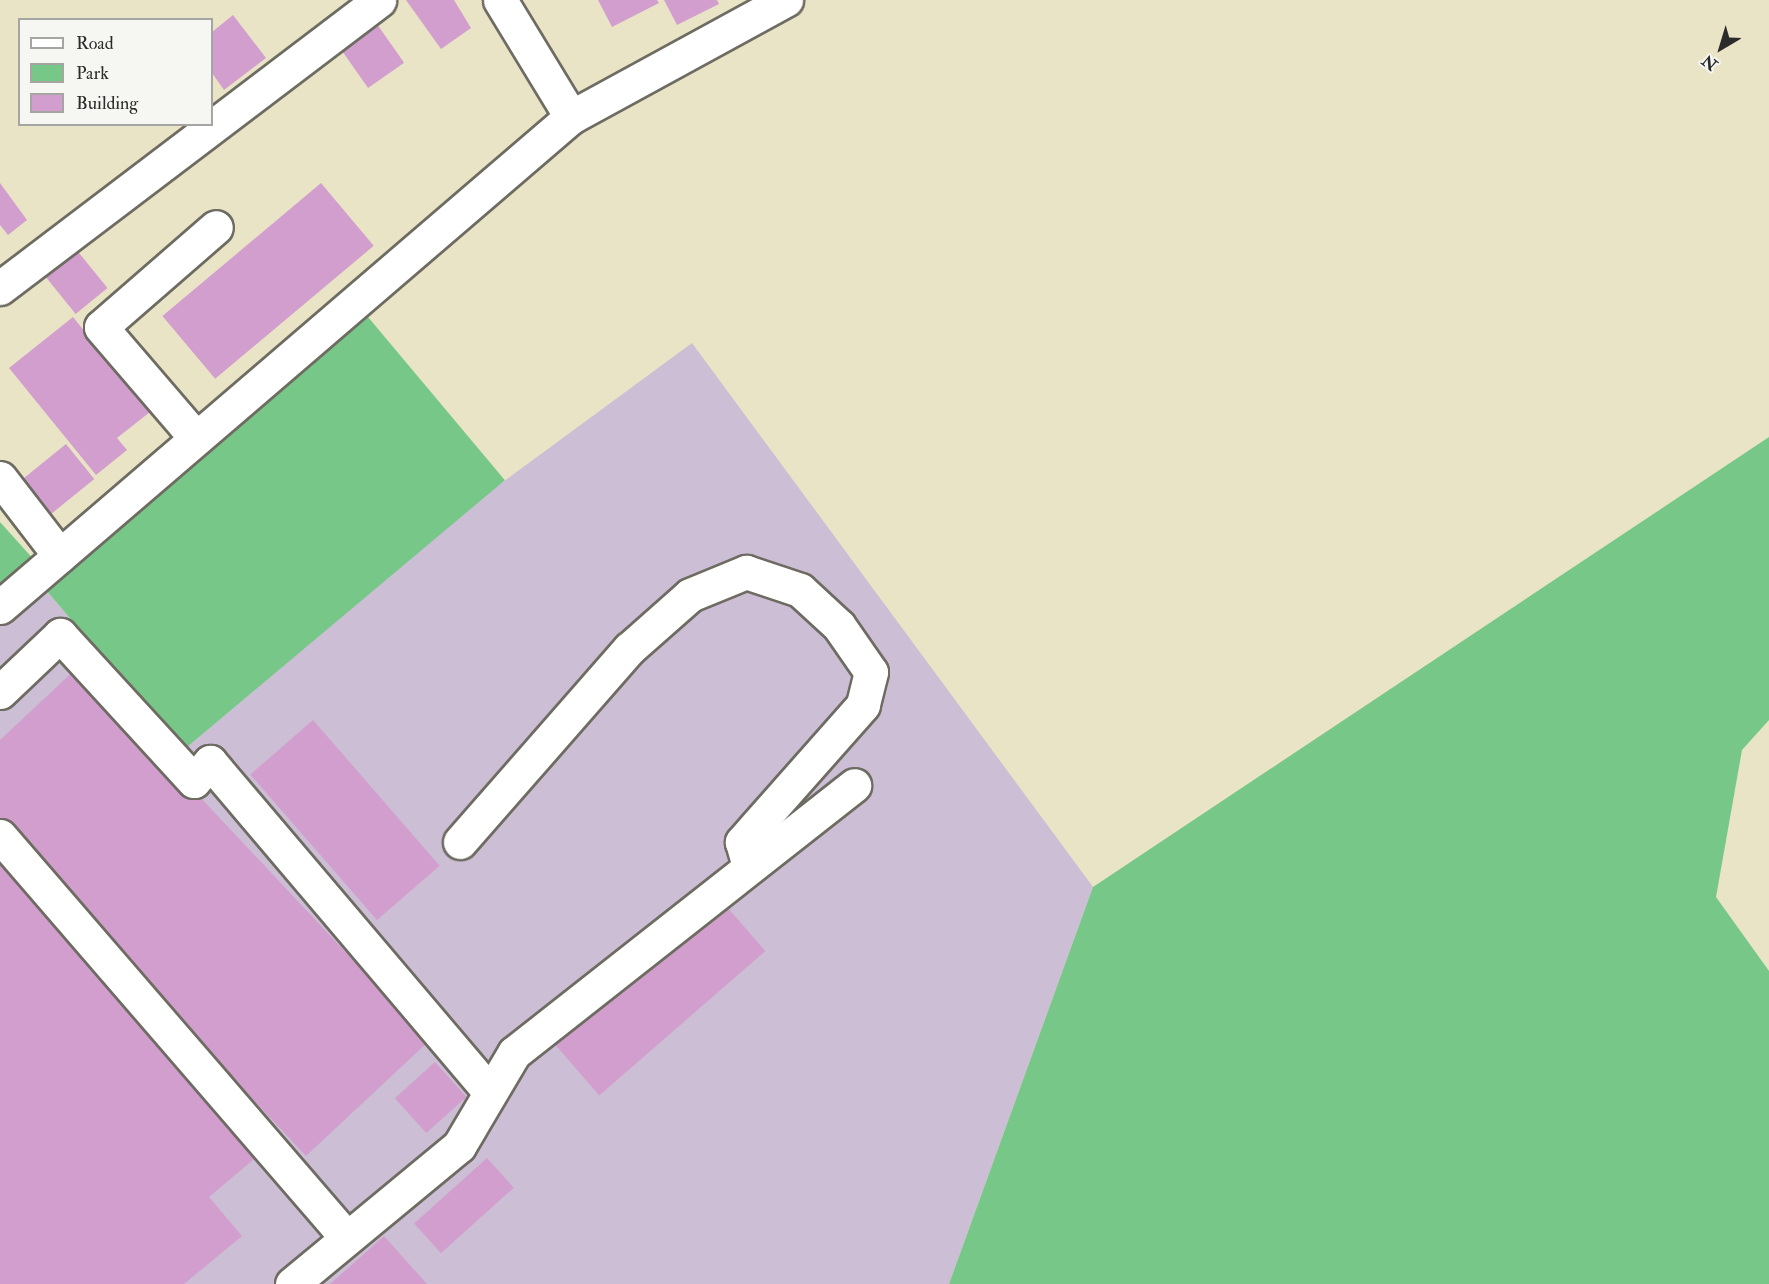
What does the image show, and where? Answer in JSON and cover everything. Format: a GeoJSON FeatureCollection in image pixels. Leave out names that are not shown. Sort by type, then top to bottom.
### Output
{"type":"FeatureCollection","features":[{"type":"Feature","properties":{"kind":"street"},"geometry":{"type":"LineString","coordinates":[[0,288],[379,0]]}},
{"type":"Feature","properties":{"kind":"street"},"geometry":{"type":"LineString","coordinates":[[500,0],[571,117]]}},
{"type":"Feature","properties":{"kind":"street"},"geometry":{"type":"LineString","coordinates":[[0,607],[571,117],[786,0]]}},
{"type":"Feature","properties":{"kind":"street"},"geometry":{"type":"LineString","coordinates":[[196,438],[101,327],[216,227]]}},
{"type":"Feature","properties":{"kind":"street"},"geometry":{"type":"LineString","coordinates":[[0,478],[60,556]]}},
{"type":"Feature","properties":{"kind":"street"},"geometry":{"type":"LineString","coordinates":[[460,842],[629,649],[690,595],[746,572],[800,590],[839,626],[871,672],[863,705],[742,842],[749,867]]}},
{"type":"Feature","properties":{"kind":"street"},"geometry":{"type":"LineString","coordinates":[[0,692],[60,635],[194,781],[210,762],[489,1091]]}},
{"type":"Feature","properties":{"kind":"street"},"geometry":{"type":"LineString","coordinates":[[292,1284],[459,1146],[489,1091],[514,1053],[854,785]]}},
{"type":"Feature","properties":{"kind":"street"},"geometry":{"type":"LineString","coordinates":[[0,836],[347,1238]]}},
{"type":"Feature","properties":{"kind":"shaded area"},"geometry":{"type":"Polygon","coordinates":[[[692,343],[1093,887],[949,1284],[0,1284],[0,625],[44,587],[163,732],[692,343]]]}},
{"type":"Feature","properties":{"kind":"green space"},"geometry":{"type":"Polygon","coordinates":[[[368,317],[505,480],[182,751],[45,588],[368,317]]]}},
{"type":"Feature","properties":{"kind":"green space"},"geometry":{"type":"Polygon","coordinates":[[[1769,437],[1769,720],[1742,750],[1716,897],[1769,971],[1769,1284],[949,1284],[1093,887],[1769,437]]]}},
{"type":"Feature","properties":{"kind":"green space"},"geometry":{"type":"Polygon","coordinates":[[[0,522],[36,562],[0,591],[0,522]]]}},
{"type":"Feature","properties":{"kind":"building"},"geometry":{"type":"Polygon","coordinates":[[[406,0],[454,0],[471,28],[441,49],[406,0]]]}},
{"type":"Feature","properties":{"kind":"building"},"geometry":{"type":"Polygon","coordinates":[[[598,0],[657,0],[659,3],[612,27],[598,0]]]}},
{"type":"Feature","properties":{"kind":"building"},"geometry":{"type":"Polygon","coordinates":[[[664,0],[717,0],[719,4],[677,25],[664,0]]]}},
{"type":"Feature","properties":{"kind":"building"},"geometry":{"type":"Polygon","coordinates":[[[233,15],[266,58],[224,90],[213,74],[213,31],[233,15]]]}},
{"type":"Feature","properties":{"kind":"building"},"geometry":{"type":"Polygon","coordinates":[[[372,17],[404,63],[368,88],[336,42],[372,17]]]}},
{"type":"Feature","properties":{"kind":"building"},"geometry":{"type":"Polygon","coordinates":[[[0,183],[27,220],[8,235],[0,225],[0,183]]]}},
{"type":"Feature","properties":{"kind":"building"},"geometry":{"type":"Polygon","coordinates":[[[321,183],[374,246],[215,379],[162,316],[321,183]]]}},
{"type":"Feature","properties":{"kind":"building"},"geometry":{"type":"Polygon","coordinates":[[[71,243],[108,288],[76,314],[39,269],[71,243]]]}},
{"type":"Feature","properties":{"kind":"building"},"geometry":{"type":"Polygon","coordinates":[[[73,317],[150,412],[117,438],[127,450],[96,475],[9,368],[73,317]]]}},
{"type":"Feature","properties":{"kind":"building"},"geometry":{"type":"Polygon","coordinates":[[[66,444],[94,479],[44,520],[15,485],[66,444]]]}},
{"type":"Feature","properties":{"kind":"building"},"geometry":{"type":"Polygon","coordinates":[[[78,667],[429,1041],[306,1156],[0,829],[0,740],[78,667]]]}},
{"type":"Feature","properties":{"kind":"building"},"geometry":{"type":"Polygon","coordinates":[[[313,720],[440,866],[377,920],[250,774],[313,720]]]}},
{"type":"Feature","properties":{"kind":"building"},"geometry":{"type":"Polygon","coordinates":[[[0,848],[259,1155],[209,1197],[242,1236],[184,1284],[0,1284],[0,848]]]}},
{"type":"Feature","properties":{"kind":"building"},"geometry":{"type":"Polygon","coordinates":[[[720,899],[765,951],[599,1095],[554,1043],[720,899]]]}},
{"type":"Feature","properties":{"kind":"building"},"geometry":{"type":"Polygon","coordinates":[[[435,1062],[466,1097],[426,1133],[395,1098],[435,1062]]]}},
{"type":"Feature","properties":{"kind":"building"},"geometry":{"type":"Polygon","coordinates":[[[487,1158],[514,1188],[441,1253],[414,1224],[487,1158]]]}},
{"type":"Feature","properties":{"kind":"building"},"geometry":{"type":"Polygon","coordinates":[[[384,1236],[427,1284],[330,1284],[384,1236]]]}}]}
